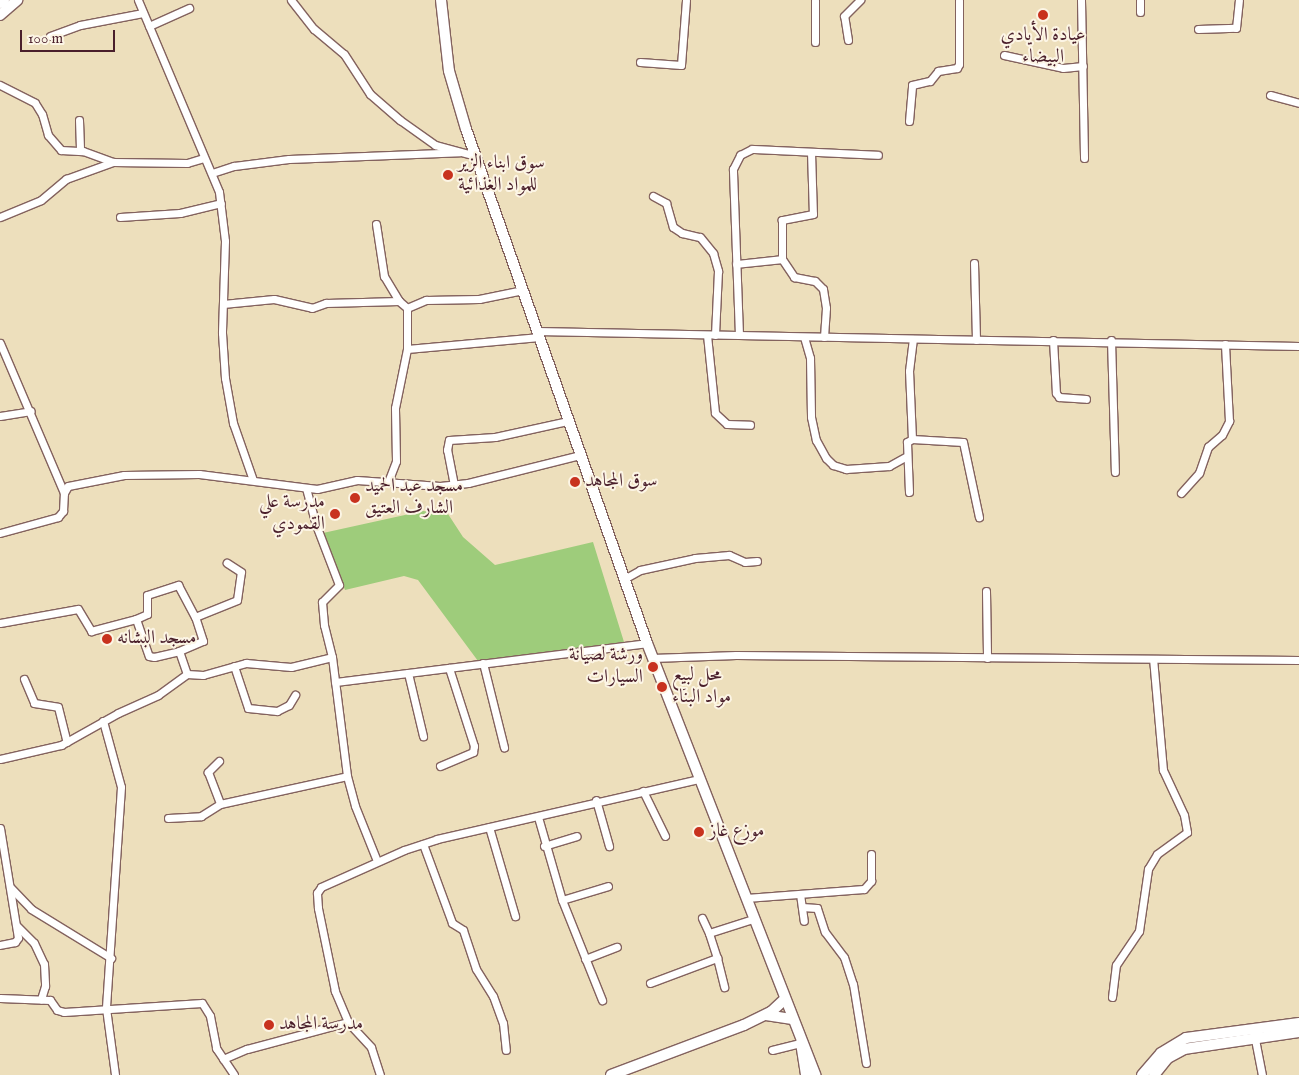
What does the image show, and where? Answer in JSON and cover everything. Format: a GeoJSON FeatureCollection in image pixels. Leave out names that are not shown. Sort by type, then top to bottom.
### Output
{"type":"FeatureCollection","features":[{"type":"Feature","properties":{"kind":"main road"},"geometry":{"type":"LineString","coordinates":[[0,3],[4,0]]}},
{"type":"Feature","properties":{"kind":"main road"},"geometry":{"type":"LineString","coordinates":[[0,14],[17,0]]}},
{"type":"Feature","properties":{"kind":"main road"},"geometry":{"type":"LineString","coordinates":[[441,0],[449,71],[476,156],[652,658],[792,1019],[800,1043],[806,1075]]}},
{"type":"Feature","properties":{"kind":"main road"},"geometry":{"type":"LineString","coordinates":[[611,1075],[766,1014],[784,1000]]}},
{"type":"Feature","properties":{"kind":"main road"},"geometry":{"type":"LineString","coordinates":[[766,1014],[792,1019]]}},
{"type":"Feature","properties":{"kind":"main road"},"geometry":{"type":"LineString","coordinates":[[1154,1075],[1168,1058],[1184,1049],[1299,1023]]}},
{"type":"Feature","properties":{"kind":"main road"},"geometry":{"type":"LineString","coordinates":[[1142,1075],[1161,1053],[1186,1038],[1299,1032]]}},
{"type":"Feature","properties":{"kind":"main road"},"geometry":{"type":"LineString","coordinates":[[800,1043],[809,1053],[815,1075]]}},
{"type":"Feature","properties":{"kind":"street"},"geometry":{"type":"LineString","coordinates":[[138,0],[198,136],[221,203],[225,241],[223,304],[227,393],[253,480]]}},
{"type":"Feature","properties":{"kind":"street"},"geometry":{"type":"LineString","coordinates":[[291,0],[314,28],[344,54],[370,94],[435,145],[476,156]]}},
{"type":"Feature","properties":{"kind":"street"},"geometry":{"type":"LineString","coordinates":[[640,62],[681,65],[686,0]]}},
{"type":"Feature","properties":{"kind":"street"},"geometry":{"type":"LineString","coordinates":[[815,0],[815,42]]}},
{"type":"Feature","properties":{"kind":"street"},"geometry":{"type":"LineString","coordinates":[[848,40],[844,16],[860,0]]}},
{"type":"Feature","properties":{"kind":"street"},"geometry":{"type":"LineString","coordinates":[[908,121],[912,86],[930,81],[938,71],[957,68],[959,64],[959,0]]}},
{"type":"Feature","properties":{"kind":"street"},"geometry":{"type":"LineString","coordinates":[[1081,0],[1084,158]]}},
{"type":"Feature","properties":{"kind":"street"},"geometry":{"type":"LineString","coordinates":[[1140,0],[1140,12]]}},
{"type":"Feature","properties":{"kind":"street"},"geometry":{"type":"LineString","coordinates":[[1198,29],[1236,28],[1239,0]]}},
{"type":"Feature","properties":{"kind":"street"},"geometry":{"type":"LineString","coordinates":[[149,26],[189,8]]}},
{"type":"Feature","properties":{"kind":"street"},"geometry":{"type":"LineString","coordinates":[[50,36],[80,25],[143,12]]}},
{"type":"Feature","properties":{"kind":"street"},"geometry":{"type":"LineString","coordinates":[[1004,55],[1041,61],[1063,68],[1083,66]]}},
{"type":"Feature","properties":{"kind":"street"},"geometry":{"type":"LineString","coordinates":[[0,85],[34,103],[42,114],[48,135],[59,148],[80,151],[113,162],[192,162],[204,158]]}},
{"type":"Feature","properties":{"kind":"street"},"geometry":{"type":"LineString","coordinates":[[1270,95],[1299,103]]}},
{"type":"Feature","properties":{"kind":"street"},"geometry":{"type":"LineString","coordinates":[[79,120],[80,151]]}},
{"type":"Feature","properties":{"kind":"street"},"geometry":{"type":"LineString","coordinates":[[739,335],[735,161],[743,151],[752,149],[878,155]]}},
{"type":"Feature","properties":{"kind":"street"},"geometry":{"type":"LineString","coordinates":[[212,173],[234,166],[289,159],[460,152]]}},
{"type":"Feature","properties":{"kind":"street"},"geometry":{"type":"LineString","coordinates":[[811,152],[813,214],[782,220],[782,259],[794,277],[815,281],[823,289],[826,308],[824,337]]}},
{"type":"Feature","properties":{"kind":"street"},"geometry":{"type":"LineString","coordinates":[[0,217],[41,200],[66,179],[113,162]]}},
{"type":"Feature","properties":{"kind":"street"},"geometry":{"type":"LineString","coordinates":[[653,196],[666,203],[673,227],[682,233],[700,238],[713,253],[718,271],[715,335]]}},
{"type":"Feature","properties":{"kind":"street"},"geometry":{"type":"LineString","coordinates":[[120,217],[180,213],[221,203]]}},
{"type":"Feature","properties":{"kind":"street"},"geometry":{"type":"LineString","coordinates":[[376,224],[384,276],[399,301],[407,308],[407,349],[395,408],[396,461],[388,482]]}},
{"type":"Feature","properties":{"kind":"street"},"geometry":{"type":"LineString","coordinates":[[736,264],[782,259]]}},
{"type":"Feature","properties":{"kind":"street"},"geometry":{"type":"LineString","coordinates":[[974,263],[976,340]]}},
{"type":"Feature","properties":{"kind":"street"},"geometry":{"type":"LineString","coordinates":[[407,308],[426,300],[479,299],[523,290]]}},
{"type":"Feature","properties":{"kind":"street"},"geometry":{"type":"LineString","coordinates":[[223,304],[274,299],[312,308],[326,303],[399,301]]}},
{"type":"Feature","properties":{"kind":"street"},"geometry":{"type":"LineString","coordinates":[[407,349],[538,334],[739,335],[913,340],[1111,340],[1299,346]]}},
{"type":"Feature","properties":{"kind":"street"},"geometry":{"type":"LineString","coordinates":[[707,335],[715,413],[728,424],[750,425]]}},
{"type":"Feature","properties":{"kind":"street"},"geometry":{"type":"LineString","coordinates":[[804,337],[810,358],[811,418],[816,440],[826,458],[832,465],[846,469],[889,466],[905,457]]}},
{"type":"Feature","properties":{"kind":"street"},"geometry":{"type":"LineString","coordinates":[[912,439],[909,385],[913,340]]}},
{"type":"Feature","properties":{"kind":"street"},"geometry":{"type":"LineString","coordinates":[[1053,340],[1055,390],[1059,397],[1086,398]]}},
{"type":"Feature","properties":{"kind":"street"},"geometry":{"type":"LineString","coordinates":[[1111,340],[1115,472]]}},
{"type":"Feature","properties":{"kind":"street"},"geometry":{"type":"LineString","coordinates":[[0,343],[31,411],[64,493],[64,508],[58,517],[0,533]]}},
{"type":"Feature","properties":{"kind":"street"},"geometry":{"type":"LineString","coordinates":[[1180,493],[1199,473],[1208,447],[1222,435],[1229,421],[1225,344]]}},
{"type":"Feature","properties":{"kind":"street"},"geometry":{"type":"LineString","coordinates":[[0,416],[31,411]]}},
{"type":"Feature","properties":{"kind":"street"},"geometry":{"type":"LineString","coordinates":[[454,485],[447,450],[449,440],[495,438],[568,421]]}},
{"type":"Feature","properties":{"kind":"street"},"geometry":{"type":"LineString","coordinates":[[909,492],[905,457],[906,443],[912,439],[964,443],[980,517]]}},
{"type":"Feature","properties":{"kind":"street"},"geometry":{"type":"LineString","coordinates":[[64,493],[71,485],[145,474],[199,474],[306,488],[327,488],[357,480],[454,485],[580,455]]}},
{"type":"Feature","properties":{"kind":"street"},"geometry":{"type":"LineString","coordinates":[[306,488],[316,525],[339,586],[322,603],[332,657],[347,776],[358,815],[377,861]]}},
{"type":"Feature","properties":{"kind":"street"},"geometry":{"type":"LineString","coordinates":[[624,579],[640,570],[695,558],[729,555],[745,562],[757,561]]}},
{"type":"Feature","properties":{"kind":"street"},"geometry":{"type":"LineString","coordinates":[[195,617],[237,600],[240,572],[228,563]]}},
{"type":"Feature","properties":{"kind":"street"},"geometry":{"type":"LineString","coordinates":[[0,623],[78,609],[91,631],[136,619],[147,614],[147,595],[178,585],[195,617],[203,641],[179,651],[150,657],[136,619]]}},
{"type":"Feature","properties":{"kind":"street"},"geometry":{"type":"LineString","coordinates":[[986,591],[987,658]]}},
{"type":"Feature","properties":{"kind":"street"},"geometry":{"type":"LineString","coordinates":[[335,682],[647,643]]}},
{"type":"Feature","properties":{"kind":"street"},"geometry":{"type":"LineString","coordinates":[[179,651],[187,674]]}},
{"type":"Feature","properties":{"kind":"street"},"geometry":{"type":"LineString","coordinates":[[652,658],[736,655],[1299,660]]}},
{"type":"Feature","properties":{"kind":"street"},"geometry":{"type":"LineString","coordinates":[[0,759],[38,752],[67,742],[102,721],[158,696],[187,674],[203,675],[250,662],[291,667],[332,657]]}},
{"type":"Feature","properties":{"kind":"street"},"geometry":{"type":"LineString","coordinates":[[1112,997],[1116,965],[1139,931],[1148,869],[1157,854],[1187,832],[1184,815],[1163,770],[1152,659]]}},
{"type":"Feature","properties":{"kind":"street"},"geometry":{"type":"LineString","coordinates":[[483,663],[504,747]]}},
{"type":"Feature","properties":{"kind":"street"},"geometry":{"type":"LineString","coordinates":[[234,666],[248,708],[277,711],[289,705],[295,695]]}},
{"type":"Feature","properties":{"kind":"street"},"geometry":{"type":"LineString","coordinates":[[440,766],[473,752],[474,746],[449,668]]}},
{"type":"Feature","properties":{"kind":"street"},"geometry":{"type":"LineString","coordinates":[[408,673],[423,736]]}},
{"type":"Feature","properties":{"kind":"street"},"geometry":{"type":"LineString","coordinates":[[24,678],[34,703],[58,707],[67,742]]}},
{"type":"Feature","properties":{"kind":"street"},"geometry":{"type":"LineString","coordinates":[[102,721],[121,787],[111,958],[106,1008],[114,1075]]}},
{"type":"Feature","properties":{"kind":"street"},"geometry":{"type":"LineString","coordinates":[[219,761],[208,768],[208,772],[220,804]]}},
{"type":"Feature","properties":{"kind":"street"},"geometry":{"type":"LineString","coordinates":[[168,818],[201,816],[220,804],[347,776]]}},
{"type":"Feature","properties":{"kind":"street"},"geometry":{"type":"LineString","coordinates":[[380,1075],[366,1038],[348,1022],[332,979],[318,893],[321,887],[377,861],[423,844],[538,817],[596,800],[699,779]]}},
{"type":"Feature","properties":{"kind":"street"},"geometry":{"type":"LineString","coordinates":[[643,791],[665,836]]}},
{"type":"Feature","properties":{"kind":"street"},"geometry":{"type":"LineString","coordinates":[[596,800],[609,846]]}},
{"type":"Feature","properties":{"kind":"street"},"geometry":{"type":"LineString","coordinates":[[538,817],[544,846],[562,900],[602,1000]]}},
{"type":"Feature","properties":{"kind":"street"},"geometry":{"type":"LineString","coordinates":[[489,827],[515,916]]}},
{"type":"Feature","properties":{"kind":"street"},"geometry":{"type":"LineString","coordinates":[[0,828],[17,926],[16,941],[0,945]]}},
{"type":"Feature","properties":{"kind":"street"},"geometry":{"type":"LineString","coordinates":[[544,846],[577,836]]}},
{"type":"Feature","properties":{"kind":"street"},"geometry":{"type":"LineString","coordinates":[[423,844],[452,923],[463,930],[476,969],[493,996],[502,1023],[506,1050]]}},
{"type":"Feature","properties":{"kind":"street"},"geometry":{"type":"LineString","coordinates":[[746,898],[866,889],[871,881],[871,854]]}},
{"type":"Feature","properties":{"kind":"street"},"geometry":{"type":"LineString","coordinates":[[562,900],[608,886]]}},
{"type":"Feature","properties":{"kind":"street"},"geometry":{"type":"LineString","coordinates":[[10,887],[31,909],[111,958]]}},
{"type":"Feature","properties":{"kind":"street"},"geometry":{"type":"LineString","coordinates":[[800,894],[804,921]]}},
{"type":"Feature","properties":{"kind":"street"},"geometry":{"type":"LineString","coordinates":[[802,907],[817,908],[825,932],[844,957],[853,984],[866,1063]]}},
{"type":"Feature","properties":{"kind":"street"},"geometry":{"type":"LineString","coordinates":[[702,918],[717,958],[724,987]]}},
{"type":"Feature","properties":{"kind":"street"},"geometry":{"type":"LineString","coordinates":[[709,933],[754,919]]}},
{"type":"Feature","properties":{"kind":"street"},"geometry":{"type":"LineString","coordinates":[[17,926],[34,942],[44,964],[45,986],[41,1000]]}},
{"type":"Feature","properties":{"kind":"street"},"geometry":{"type":"LineString","coordinates":[[585,959],[617,947]]}},
{"type":"Feature","properties":{"kind":"street"},"geometry":{"type":"LineString","coordinates":[[650,983],[717,958]]}},
{"type":"Feature","properties":{"kind":"street"},"geometry":{"type":"LineString","coordinates":[[0,998],[52,1001],[60,1011],[202,1003],[210,1016],[213,1038],[223,1059],[234,1075]]}},
{"type":"Feature","properties":{"kind":"street"},"geometry":{"type":"LineString","coordinates":[[223,1059],[247,1049],[348,1022]]}},
{"type":"Feature","properties":{"kind":"street"},"geometry":{"type":"LineString","coordinates":[[1254,1033],[1262,1075]]}},
{"type":"Feature","properties":{"kind":"street"},"geometry":{"type":"LineString","coordinates":[[772,1050],[800,1043]]}},
{"type":"Feature","properties":{"kind":"green space"},"geometry":{"type":"Polygon","coordinates":[[[423,511],[448,514],[463,537],[495,565],[593,542],[624,642],[478,661],[418,580],[404,576],[345,590],[323,533],[423,511]]]}},
{"type":"Feature","properties":{"kind":"place","name":"عيادة الأيادي البيضاء"},"geometry":{"type":"Point","coordinates":[1043,15]}},
{"type":"Feature","properties":{"kind":"place","name":"سوق ابناء الزير للمواد الغذائية"},"geometry":{"type":"Point","coordinates":[448,175]}},
{"type":"Feature","properties":{"kind":"place","name":"سوق المجاهد"},"geometry":{"type":"Point","coordinates":[575,482]}},
{"type":"Feature","properties":{"kind":"place","name":"مسجد عبد الحميد الشارف العتيق"},"geometry":{"type":"Point","coordinates":[355,498]}},
{"type":"Feature","properties":{"kind":"place","name":"مدرسة علي القمودي"},"geometry":{"type":"Point","coordinates":[335,514]}},
{"type":"Feature","properties":{"kind":"place","name":"مسجد البشانه"},"geometry":{"type":"Point","coordinates":[107,639]}},
{"type":"Feature","properties":{"kind":"place","name":"ورشة لصيانة السيارات"},"geometry":{"type":"Point","coordinates":[653,667]}},
{"type":"Feature","properties":{"kind":"place","name":"محل لبيع مواد البناء"},"geometry":{"type":"Point","coordinates":[662,687]}},
{"type":"Feature","properties":{"kind":"place","name":"موزع غاز"},"geometry":{"type":"Point","coordinates":[699,832]}},
{"type":"Feature","properties":{"kind":"place","name":"مدرسة المجاهد"},"geometry":{"type":"Point","coordinates":[269,1025]}}]}
